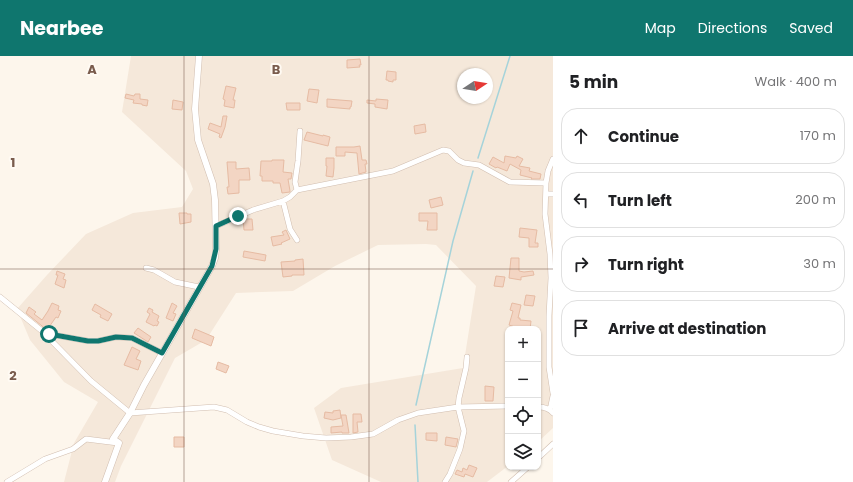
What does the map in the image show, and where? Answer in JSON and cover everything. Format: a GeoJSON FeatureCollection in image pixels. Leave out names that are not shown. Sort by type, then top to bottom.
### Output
{"type":"FeatureCollection","features":[{"type":"Feature","properties":{"kind":"street"},"geometry":{"type":"LineString","coordinates":[[119,443],[114,439],[130,413],[144,385],[212,266],[215,258],[216,226],[213,184],[198,140],[196,126],[195,109],[199,56]]}},
{"type":"Feature","properties":{"kind":"street"},"geometry":{"type":"LineString","coordinates":[[297,190],[296,182],[300,131]]}},
{"type":"Feature","properties":{"kind":"street"},"geometry":{"type":"LineString","coordinates":[[216,226],[253,210],[283,201],[297,190],[393,171],[443,150],[449,151],[458,160],[464,163],[479,165],[510,182],[546,183]]}},
{"type":"Feature","properties":{"kind":"street"},"geometry":{"type":"LineString","coordinates":[[553,159],[548,171],[546,183],[545,214],[551,254],[551,338],[549,367],[553,393]]}},
{"type":"Feature","properties":{"kind":"street"},"geometry":{"type":"LineString","coordinates":[[546,194],[553,194]]}},
{"type":"Feature","properties":{"kind":"street"},"geometry":{"type":"LineString","coordinates":[[283,201],[290,229],[297,240]]}},
{"type":"Feature","properties":{"kind":"street"},"geometry":{"type":"LineString","coordinates":[[146,268],[154,270],[175,282],[199,287]]}},
{"type":"Feature","properties":{"kind":"street"},"geometry":{"type":"LineString","coordinates":[[0,297],[46,335],[91,381],[130,413],[214,407],[227,410],[247,422],[266,429],[303,436],[332,438],[373,434],[398,420],[418,413],[458,407],[505,406]]}},
{"type":"Feature","properties":{"kind":"street"},"geometry":{"type":"LineString","coordinates":[[46,335],[49,334],[88,341],[98,341],[116,337],[132,338],[162,353]]}},
{"type":"Feature","properties":{"kind":"street"},"geometry":{"type":"LineString","coordinates":[[445,482],[450,474],[460,449],[464,430],[458,407],[467,357]]}},
{"type":"Feature","properties":{"kind":"street"},"geometry":{"type":"LineString","coordinates":[[552,412],[553,396]]}},
{"type":"Feature","properties":{"kind":"street"},"geometry":{"type":"LineString","coordinates":[[541,407],[545,407],[552,412]]}},
{"type":"Feature","properties":{"kind":"street"},"geometry":{"type":"LineString","coordinates":[[7,482],[45,459],[73,449],[86,439],[119,443]]}},
{"type":"Feature","properties":{"kind":"street"},"geometry":{"type":"LineString","coordinates":[[104,482],[119,443]]}},
{"type":"Feature","properties":{"kind":"street"},"geometry":{"type":"LineString","coordinates":[[541,455],[553,444]]}},
{"type":"Feature","properties":{"kind":"street"},"geometry":{"type":"LineString","coordinates":[[511,482],[525,470]]}},
{"type":"Feature","properties":{"kind":"shaded area"},"geometry":{"type":"Polygon","coordinates":[[[131,56],[553,56],[553,428],[541,439],[541,326],[505,326],[505,468],[487,482],[381,482],[332,460],[314,408],[341,388],[463,368],[476,286],[436,245],[378,245],[335,266],[293,291],[236,293],[206,340],[175,358],[121,466],[115,482],[64,482],[74,443],[98,402],[64,382],[30,340],[17,309],[86,234],[133,213],[182,207],[193,189],[186,171],[122,112],[131,56]]]}},
{"type":"Feature","properties":{"kind":"building"},"geometry":{"type":"Polygon","coordinates":[[[360,59],[360,67],[347,68],[347,60],[360,59]]]}},
{"type":"Feature","properties":{"kind":"building"},"geometry":{"type":"Polygon","coordinates":[[[387,71],[396,72],[396,80],[393,80],[393,82],[386,80],[387,71]]]}},
{"type":"Feature","properties":{"kind":"building"},"geometry":{"type":"Polygon","coordinates":[[[226,86],[236,88],[233,100],[235,100],[234,108],[224,106],[225,100],[223,99],[226,86]]]}},
{"type":"Feature","properties":{"kind":"building"},"geometry":{"type":"Polygon","coordinates":[[[309,89],[319,90],[317,103],[307,101],[309,89]]]}},
{"type":"Feature","properties":{"kind":"building"},"geometry":{"type":"Polygon","coordinates":[[[126,94],[134,96],[135,94],[140,94],[140,99],[148,100],[147,106],[133,103],[134,100],[125,98],[126,94]]]}},
{"type":"Feature","properties":{"kind":"building"},"geometry":{"type":"Polygon","coordinates":[[[327,99],[352,101],[351,107],[350,109],[327,107],[327,99]]]}},
{"type":"Feature","properties":{"kind":"building"},"geometry":{"type":"Polygon","coordinates":[[[376,99],[388,100],[387,109],[375,107],[375,104],[367,103],[367,100],[376,101],[376,99]]]}},
{"type":"Feature","properties":{"kind":"building"},"geometry":{"type":"Polygon","coordinates":[[[173,100],[183,102],[182,110],[172,109],[173,100]]]}},
{"type":"Feature","properties":{"kind":"building"},"geometry":{"type":"Polygon","coordinates":[[[286,103],[300,103],[300,110],[287,110],[286,103]]]}},
{"type":"Feature","properties":{"kind":"building"},"geometry":{"type":"Polygon","coordinates":[[[223,116],[227,116],[221,138],[219,137],[220,134],[208,129],[210,123],[221,127],[223,116]]]}},
{"type":"Feature","properties":{"kind":"building"},"geometry":{"type":"Polygon","coordinates":[[[425,124],[426,132],[415,134],[414,126],[425,124]]]}},
{"type":"Feature","properties":{"kind":"building"},"geometry":{"type":"Polygon","coordinates":[[[307,132],[330,137],[328,146],[304,140],[307,132]]]}},
{"type":"Feature","properties":{"kind":"building"},"geometry":{"type":"Polygon","coordinates":[[[360,146],[362,160],[366,160],[367,164],[365,164],[366,172],[359,174],[357,153],[345,152],[345,156],[336,156],[336,147],[360,146]]]}},
{"type":"Feature","properties":{"kind":"building"},"geometry":{"type":"Polygon","coordinates":[[[505,156],[516,158],[517,156],[523,159],[519,166],[530,168],[529,171],[541,174],[540,179],[531,179],[532,178],[520,175],[521,170],[510,164],[507,171],[489,164],[493,157],[504,163],[505,156]]]}},
{"type":"Feature","properties":{"kind":"building"},"geometry":{"type":"Polygon","coordinates":[[[326,158],[334,158],[333,177],[326,176],[326,158]]]}},
{"type":"Feature","properties":{"kind":"building"},"geometry":{"type":"Polygon","coordinates":[[[284,160],[283,172],[292,173],[291,179],[288,179],[290,192],[282,193],[280,183],[273,183],[273,181],[262,181],[262,176],[260,176],[261,161],[284,160]]]}},
{"type":"Feature","properties":{"kind":"building"},"geometry":{"type":"Polygon","coordinates":[[[227,162],[236,162],[236,169],[249,168],[250,180],[239,180],[239,193],[228,194],[227,187],[229,187],[227,162]]]}},
{"type":"Feature","properties":{"kind":"building"},"geometry":{"type":"Polygon","coordinates":[[[441,197],[443,205],[431,208],[429,200],[441,197]]]}},
{"type":"Feature","properties":{"kind":"building"},"geometry":{"type":"Polygon","coordinates":[[[179,213],[191,214],[191,222],[180,224],[179,213]]]}},
{"type":"Feature","properties":{"kind":"building"},"geometry":{"type":"Polygon","coordinates":[[[419,213],[437,213],[437,230],[427,230],[428,221],[419,221],[419,213]]]}},
{"type":"Feature","properties":{"kind":"building"},"geometry":{"type":"Polygon","coordinates":[[[243,219],[252,219],[253,230],[244,230],[243,219]]]}},
{"type":"Feature","properties":{"kind":"building"},"geometry":{"type":"Polygon","coordinates":[[[520,228],[537,230],[535,243],[538,243],[538,247],[529,247],[529,238],[519,237],[520,228]]]}},
{"type":"Feature","properties":{"kind":"building"},"geometry":{"type":"Polygon","coordinates":[[[286,230],[290,239],[281,243],[282,244],[273,246],[271,237],[284,235],[282,232],[286,230]]]}},
{"type":"Feature","properties":{"kind":"building"},"geometry":{"type":"Polygon","coordinates":[[[244,251],[266,255],[265,261],[243,257],[244,251]]]}},
{"type":"Feature","properties":{"kind":"building"},"geometry":{"type":"Polygon","coordinates":[[[511,258],[519,258],[519,271],[533,271],[534,275],[521,277],[521,280],[509,278],[511,258]]]}},
{"type":"Feature","properties":{"kind":"building"},"geometry":{"type":"Polygon","coordinates":[[[303,259],[304,275],[283,277],[281,262],[303,259]]]}},
{"type":"Feature","properties":{"kind":"building"},"geometry":{"type":"Polygon","coordinates":[[[57,271],[65,274],[63,279],[66,280],[64,288],[55,284],[58,275],[56,275],[57,271]]]}},
{"type":"Feature","properties":{"kind":"building"},"geometry":{"type":"Polygon","coordinates":[[[496,276],[505,277],[503,287],[494,286],[496,276]]]}},
{"type":"Feature","properties":{"kind":"building"},"geometry":{"type":"Polygon","coordinates":[[[526,295],[535,296],[533,306],[524,305],[526,295]]]}},
{"type":"Feature","properties":{"kind":"building"},"geometry":{"type":"Polygon","coordinates":[[[52,303],[59,306],[58,310],[61,311],[58,318],[56,317],[47,330],[26,313],[29,307],[36,312],[34,314],[42,320],[52,303]]]}},
{"type":"Feature","properties":{"kind":"building"},"geometry":{"type":"Polygon","coordinates":[[[172,303],[177,306],[173,313],[176,314],[173,321],[166,318],[172,303]]]}},
{"type":"Feature","properties":{"kind":"building"},"geometry":{"type":"Polygon","coordinates":[[[512,303],[521,305],[518,318],[520,318],[520,320],[531,321],[530,326],[509,325],[513,311],[510,310],[512,303]]]}},
{"type":"Feature","properties":{"kind":"building"},"geometry":{"type":"Polygon","coordinates":[[[95,304],[112,314],[108,321],[100,317],[101,315],[92,310],[95,304]]]}},
{"type":"Feature","properties":{"kind":"building"},"geometry":{"type":"Polygon","coordinates":[[[149,308],[153,310],[152,312],[159,316],[157,326],[146,322],[150,314],[147,312],[149,308]]]}},
{"type":"Feature","properties":{"kind":"building"},"geometry":{"type":"Polygon","coordinates":[[[138,328],[151,337],[148,342],[134,333],[138,328]]]}},
{"type":"Feature","properties":{"kind":"building"},"geometry":{"type":"Polygon","coordinates":[[[195,329],[214,337],[211,346],[192,338],[195,329]]]}},
{"type":"Feature","properties":{"kind":"building"},"geometry":{"type":"Polygon","coordinates":[[[132,347],[140,351],[136,359],[141,361],[138,370],[124,365],[132,347]]]}},
{"type":"Feature","properties":{"kind":"building"},"geometry":{"type":"Polygon","coordinates":[[[218,362],[229,366],[226,373],[216,369],[218,362]]]}},
{"type":"Feature","properties":{"kind":"building"},"geometry":{"type":"Polygon","coordinates":[[[485,386],[494,387],[493,401],[485,401],[485,386]]]}},
{"type":"Feature","properties":{"kind":"building"},"geometry":{"type":"Polygon","coordinates":[[[340,410],[341,418],[333,420],[324,418],[325,412],[333,413],[333,411],[340,410]]]}},
{"type":"Feature","properties":{"kind":"building"},"geometry":{"type":"Polygon","coordinates":[[[353,414],[361,414],[362,422],[357,422],[358,432],[353,433],[353,414]]]}},
{"type":"Feature","properties":{"kind":"building"},"geometry":{"type":"Polygon","coordinates":[[[341,415],[346,415],[349,433],[331,433],[331,427],[343,426],[341,415]]]}},
{"type":"Feature","properties":{"kind":"building"},"geometry":{"type":"Polygon","coordinates":[[[426,433],[437,433],[437,441],[426,440],[426,433]]]}},
{"type":"Feature","properties":{"kind":"building"},"geometry":{"type":"Polygon","coordinates":[[[174,437],[184,437],[184,447],[174,447],[174,437]]]}},
{"type":"Feature","properties":{"kind":"building"},"geometry":{"type":"Polygon","coordinates":[[[446,437],[458,439],[456,447],[445,445],[446,437]]]}},
{"type":"Feature","properties":{"kind":"building"},"geometry":{"type":"Polygon","coordinates":[[[469,465],[477,468],[473,477],[465,474],[464,477],[455,474],[457,470],[462,472],[463,468],[467,470],[469,465]]]}},
{"type":"Feature","properties":{"kind":"waterway"},"geometry":{"type":"LineString","coordinates":[[478,158],[510,56]]}},
{"type":"Feature","properties":{"kind":"waterway"},"geometry":{"type":"LineString","coordinates":[[416,405],[453,241],[473,171]]}},
{"type":"Feature","properties":{"kind":"waterway"},"geometry":{"type":"LineString","coordinates":[[415,425],[418,482]]}},
{"type":"Feature","properties":{"kind":"route"},"geometry":{"type":"LineString","coordinates":[[49,334],[88,341],[98,341],[116,337],[132,338],[162,353],[212,266],[216,249],[216,226],[238,216]]}}]}
